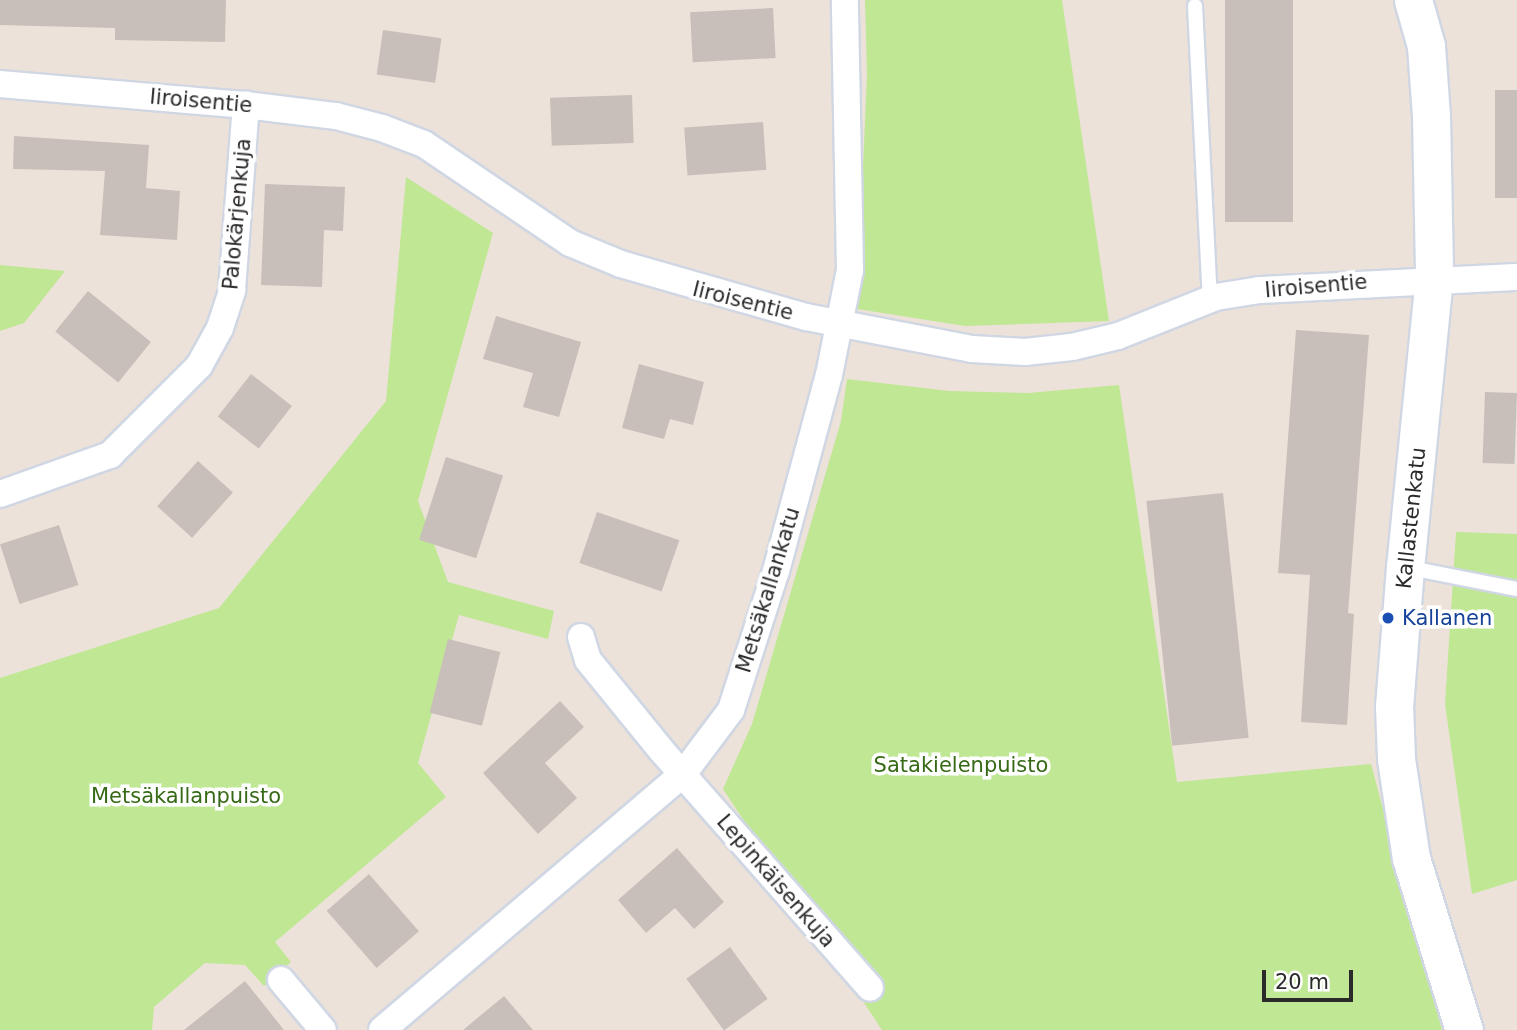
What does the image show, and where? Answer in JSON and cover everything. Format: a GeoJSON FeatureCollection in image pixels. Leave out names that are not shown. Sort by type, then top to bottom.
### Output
{"type":"FeatureCollection","features":[{"type":"Feature","properties":{"kind":"street","name":"Metsäkallankatu"},"geometry":{"type":"LineString","coordinates":[[382,1030],[682,774],[731,710],[746,667],[840,325],[850,270],[853,205],[845,0]]}},
{"type":"Feature","properties":{"kind":"street","name":"Kallastenkatu"},"geometry":{"type":"LineString","coordinates":[[1413,0],[1428,74],[1434,277],[1394,706],[1403,814],[1464,1030]]}},
{"type":"Feature","properties":{"kind":"street","name":"Iiroisentie"},"geometry":{"type":"LineString","coordinates":[[0,84],[246,105],[335,116],[424,144],[570,243],[680,285],[904,340],[1025,352],[1118,336],[1210,299],[1434,277],[1517,277]]}},
{"type":"Feature","properties":{"kind":"street","name":"Palokärjenkuja"},"geometry":{"type":"LineString","coordinates":[[0,494],[110,455],[199,366],[220,327],[232,290],[246,105]]}},
{"type":"Feature","properties":{"kind":"street","name":"Lepinkäisenkuja"},"geometry":{"type":"LineString","coordinates":[[581,637],[588,660],[682,774],[870,988]]}},
{"type":"Feature","properties":{"kind":"street"},"geometry":{"type":"LineString","coordinates":[[281,980],[323,1030]]}},
{"type":"Feature","properties":{"kind":"lane"},"geometry":{"type":"LineString","coordinates":[[1195,6],[1210,299]]}},
{"type":"Feature","properties":{"kind":"lane"},"geometry":{"type":"LineString","coordinates":[[1405,567],[1517,589]]}},
{"type":"Feature","properties":{"kind":"green space"},"geometry":{"type":"Polygon","coordinates":[[[865,0],[1062,0],[1109,321],[965,326],[857,309],[867,74],[865,0]]]}},
{"type":"Feature","properties":{"kind":"green space","name":"Metsäkallanpuisto"},"geometry":{"type":"Polygon","coordinates":[[[406,177],[493,233],[418,501],[448,582],[554,611],[548,639],[459,615],[418,763],[446,797],[275,942],[291,962],[264,986],[245,965],[205,963],[154,1007],[152,1030],[0,1030],[0,678],[219,608],[386,401],[406,177]]]}},
{"type":"Feature","properties":{"kind":"green space"},"geometry":{"type":"Polygon","coordinates":[[[0,265],[65,271],[24,323],[0,331],[0,265]]]}},
{"type":"Feature","properties":{"kind":"green space","name":"Satakielenpuisto"},"geometry":{"type":"Polygon","coordinates":[[[847,379],[949,391],[1028,393],[1119,385],[1177,782],[1371,764],[1442,1030],[882,1030],[723,789],[752,724],[841,421],[847,379]]]}},
{"type":"Feature","properties":{"kind":"green space"},"geometry":{"type":"Polygon","coordinates":[[[1456,532],[1517,534],[1517,880],[1472,894],[1445,704],[1456,532]]]}},
{"type":"Feature","properties":{"kind":"building"},"geometry":{"type":"Polygon","coordinates":[[[0,0],[226,0],[225,42],[115,40],[115,28],[0,25],[0,0]]]}},
{"type":"Feature","properties":{"kind":"building"},"geometry":{"type":"Polygon","coordinates":[[[1225,0],[1293,0],[1293,222],[1225,222],[1225,0]]]}},
{"type":"Feature","properties":{"kind":"building"},"geometry":{"type":"Polygon","coordinates":[[[773,8],[776,58],[693,62],[690,12],[773,8]]]}},
{"type":"Feature","properties":{"kind":"building"},"geometry":{"type":"Polygon","coordinates":[[[383,30],[441,38],[435,83],[377,75],[383,30]]]}},
{"type":"Feature","properties":{"kind":"building"},"geometry":{"type":"Polygon","coordinates":[[[1495,90],[1517,90],[1517,198],[1495,198],[1495,90]]]}},
{"type":"Feature","properties":{"kind":"building"},"geometry":{"type":"Polygon","coordinates":[[[632,95],[634,143],[552,146],[550,98],[632,95]]]}},
{"type":"Feature","properties":{"kind":"building"},"geometry":{"type":"Polygon","coordinates":[[[763,122],[766,170],[688,175],[684,128],[763,122]]]}},
{"type":"Feature","properties":{"kind":"building"},"geometry":{"type":"Polygon","coordinates":[[[14,136],[149,145],[146,188],[180,191],[177,240],[100,235],[105,171],[13,169],[14,136]]]}},
{"type":"Feature","properties":{"kind":"building"},"geometry":{"type":"Polygon","coordinates":[[[265,184],[345,187],[343,231],[324,230],[322,287],[261,285],[265,184]]]}},
{"type":"Feature","properties":{"kind":"building"},"geometry":{"type":"Polygon","coordinates":[[[88,291],[151,342],[118,382],[55,331],[88,291]]]}},
{"type":"Feature","properties":{"kind":"building"},"geometry":{"type":"Polygon","coordinates":[[[496,316],[581,342],[559,417],[523,407],[533,373],[483,359],[496,316]]]}},
{"type":"Feature","properties":{"kind":"building"},"geometry":{"type":"Polygon","coordinates":[[[1296,330],[1369,335],[1348,613],[1354,614],[1347,725],[1301,722],[1310,575],[1278,573],[1296,330]]]}},
{"type":"Feature","properties":{"kind":"building"},"geometry":{"type":"Polygon","coordinates":[[[639,364],[704,382],[693,425],[670,419],[664,439],[622,428],[639,364]]]}},
{"type":"Feature","properties":{"kind":"building"},"geometry":{"type":"Polygon","coordinates":[[[251,374],[292,406],[259,449],[218,417],[251,374]]]}},
{"type":"Feature","properties":{"kind":"building"},"geometry":{"type":"Polygon","coordinates":[[[1485,392],[1517,393],[1515,464],[1483,463],[1485,392]]]}},
{"type":"Feature","properties":{"kind":"building"},"geometry":{"type":"Polygon","coordinates":[[[446,457],[503,476],[476,558],[419,540],[446,457]]]}},
{"type":"Feature","properties":{"kind":"building"},"geometry":{"type":"Polygon","coordinates":[[[198,461],[233,492],[192,538],[157,506],[198,461]]]}},
{"type":"Feature","properties":{"kind":"building"},"geometry":{"type":"Polygon","coordinates":[[[1223,493],[1249,738],[1172,746],[1146,501],[1223,493]]]}},
{"type":"Feature","properties":{"kind":"building"},"geometry":{"type":"Polygon","coordinates":[[[597,512],[679,540],[662,591],[579,563],[597,512]]]}},
{"type":"Feature","properties":{"kind":"building"},"geometry":{"type":"Polygon","coordinates":[[[59,525],[78,585],[20,604],[0,544],[59,525]]]}},
{"type":"Feature","properties":{"kind":"building"},"geometry":{"type":"Polygon","coordinates":[[[448,639],[500,652],[482,726],[430,713],[448,639]]]}},
{"type":"Feature","properties":{"kind":"building"},"geometry":{"type":"Polygon","coordinates":[[[560,701],[584,727],[545,763],[577,798],[538,834],[483,773],[560,701]]]}},
{"type":"Feature","properties":{"kind":"building"},"geometry":{"type":"Polygon","coordinates":[[[677,848],[724,902],[694,929],[675,908],[646,933],[618,900],[677,848]]]}},
{"type":"Feature","properties":{"kind":"building"},"geometry":{"type":"Polygon","coordinates":[[[369,874],[419,931],[377,968],[327,911],[369,874]]]}},
{"type":"Feature","properties":{"kind":"building"},"geometry":{"type":"Polygon","coordinates":[[[730,947],[768,999],[724,1030],[686,979],[730,947]]]}},
{"type":"Feature","properties":{"kind":"building"},"geometry":{"type":"Polygon","coordinates":[[[245,981],[284,1030],[184,1030],[245,981]]]}},
{"type":"Feature","properties":{"kind":"building"},"geometry":{"type":"Polygon","coordinates":[[[504,996],[533,1030],[463,1030],[504,996]]]}},
{"type":"Feature","properties":{"kind":"place","name":"Kallanen"},"geometry":{"type":"Point","coordinates":[1388,618]}}]}
